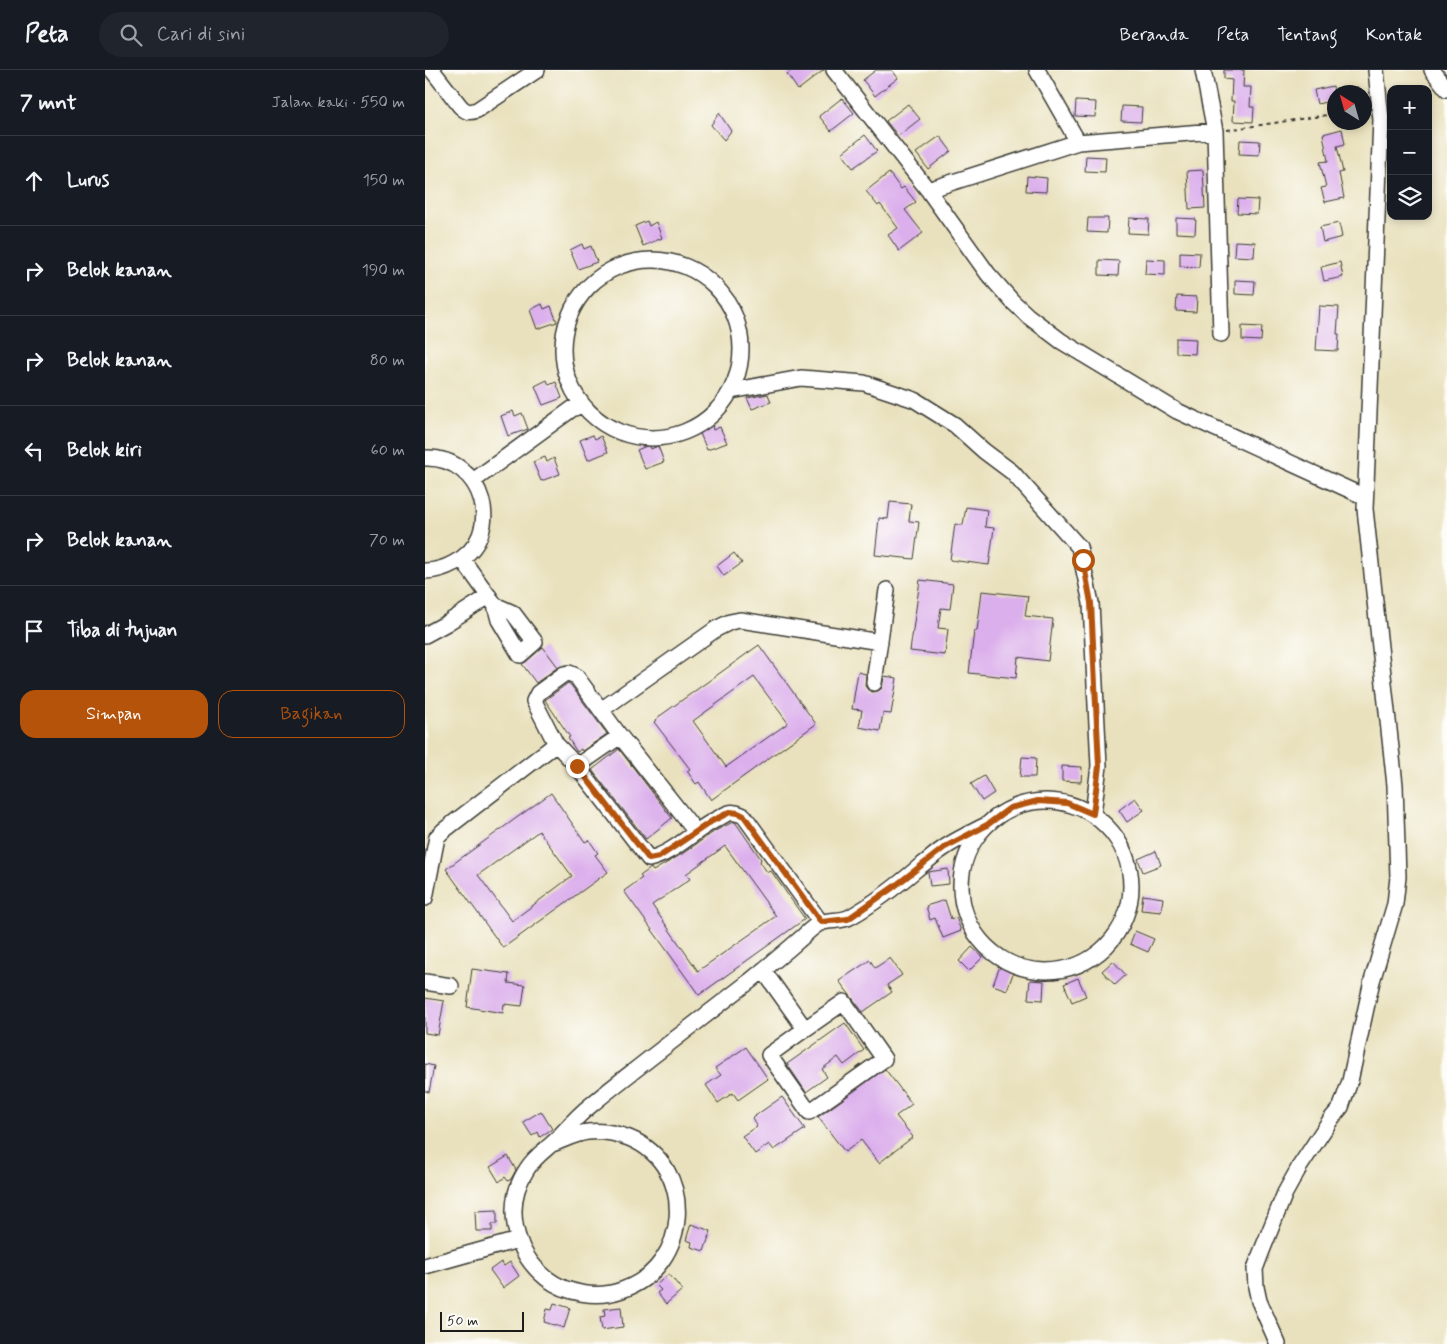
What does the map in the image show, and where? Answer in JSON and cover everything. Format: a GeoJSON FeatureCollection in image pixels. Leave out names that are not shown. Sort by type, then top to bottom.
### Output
{"type":"FeatureCollection","features":[{"type":"Feature","properties":{"kind":"street"},"geometry":{"type":"LineString","coordinates":[[432,70],[460,106],[465,111],[471,112],[477,110],[537,70]]}},
{"type":"Feature","properties":{"kind":"street"},"geometry":{"type":"LineString","coordinates":[[834,70],[928,190],[989,274],[1028,316],[1061,341],[1177,411],[1365,497]]}},
{"type":"Feature","properties":{"kind":"street"},"geometry":{"type":"LineString","coordinates":[[1037,70],[1078,142]]}},
{"type":"Feature","properties":{"kind":"street"},"geometry":{"type":"LineString","coordinates":[[1203,70],[1215,131],[1221,334]]}},
{"type":"Feature","properties":{"kind":"street"},"geometry":{"type":"LineString","coordinates":[[1278,1344],[1259,1301],[1255,1269],[1285,1193],[1305,1158],[1341,1107],[1350,1081],[1372,981],[1395,904],[1397,891],[1395,785],[1365,508],[1381,120],[1376,70]]}},
{"type":"Feature","properties":{"kind":"street"},"geometry":{"type":"LineString","coordinates":[[1432,70],[1447,89]]}},
{"type":"Feature","properties":{"kind":"street"},"geometry":{"type":"LineString","coordinates":[[928,190],[1078,142],[1215,131]]}},
{"type":"Feature","properties":{"kind":"street"},"geometry":{"type":"LineString","coordinates":[[654,260],[676,264],[697,272],[719,290],[734,314],[741,341],[739,370],[728,396],[710,418],[685,432],[657,438],[629,436],[603,424],[582,405],[571,386],[564,364],[564,342],[568,321],[578,300],[593,284],[611,271],[632,263],[654,260]]}},
{"type":"Feature","properties":{"kind":"street"},"geometry":{"type":"LineString","coordinates":[[731,391],[801,378],[864,383],[915,400],[955,425],[1011,472],[1079,547],[1091,603],[1099,766],[1093,814]]}},
{"type":"Feature","properties":{"kind":"street"},"geometry":{"type":"LineString","coordinates":[[473,481],[572,410],[582,405]]}},
{"type":"Feature","properties":{"kind":"street"},"geometry":{"type":"LineString","coordinates":[[425,458],[449,462],[463,470],[473,481],[481,497],[484,514],[481,531],[473,547],[462,559],[445,568],[425,571]]}},
{"type":"Feature","properties":{"kind":"street"},"geometry":{"type":"LineString","coordinates":[[425,635],[492,600],[462,559]]}},
{"type":"Feature","properties":{"kind":"street"},"geometry":{"type":"LineString","coordinates":[[874,683],[887,590]]}},
{"type":"Feature","properties":{"kind":"street"},"geometry":{"type":"LineString","coordinates":[[601,710],[730,622],[740,620],[880,642]]}},
{"type":"Feature","properties":{"kind":"street"},"geometry":{"type":"LineString","coordinates":[[696,832],[573,673],[563,674],[538,693],[534,701],[556,744],[577,766],[649,859],[659,857],[696,832],[712,821],[730,812],[738,813],[744,816],[821,922]]}},
{"type":"Feature","properties":{"kind":"street"},"geometry":{"type":"LineString","coordinates":[[577,766],[620,736]]}},
{"type":"Feature","properties":{"kind":"street"},"geometry":{"type":"LineString","coordinates":[[425,898],[437,837],[556,744]]}},
{"type":"Feature","properties":{"kind":"street"},"geometry":{"type":"LineString","coordinates":[[552,1144],[585,1132],[603,1131],[619,1134],[649,1150],[670,1177],[676,1193],[678,1210],[677,1227],[672,1244],[653,1272],[639,1282],[622,1290],[605,1294],[586,1294],[568,1290],[552,1282],[537,1271],[526,1256],[518,1240],[514,1222],[514,1204],[518,1186],[527,1169],[538,1155],[552,1144],[590,1106],[821,922],[848,919],[895,886],[945,847],[987,825],[1010,808],[1038,801],[1067,803],[1093,814],[1113,833],[1126,857],[1131,884],[1127,912],[1115,937],[1095,956],[1069,968],[1042,972],[1015,966],[991,952],[972,931],[962,904],[961,875],[969,848],[987,825]]}},
{"type":"Feature","properties":{"kind":"street"},"geometry":{"type":"LineString","coordinates":[[763,970],[805,1029]]}},
{"type":"Feature","properties":{"kind":"street"},"geometry":{"type":"LineString","coordinates":[[425,982],[451,986]]}},
{"type":"Feature","properties":{"kind":"street"},"geometry":{"type":"LineString","coordinates":[[844,1002],[884,1059],[809,1112],[769,1055],[805,1029],[844,1002]]}},
{"type":"Feature","properties":{"kind":"street"},"geometry":{"type":"LineString","coordinates":[[425,1266],[518,1240]]}},
{"type":"Feature","properties":{"kind":"path"},"geometry":{"type":"LineString","coordinates":[[1215,131],[1327,115]]}},
{"type":"Feature","properties":{"kind":"building"},"geometry":{"type":"Polygon","coordinates":[[[792,70],[824,70],[798,90],[787,74],[792,70]]]}},
{"type":"Feature","properties":{"kind":"building"},"geometry":{"type":"Polygon","coordinates":[[[876,70],[892,70],[898,78],[875,96],[863,80],[876,70]]]}},
{"type":"Feature","properties":{"kind":"building"},"geometry":{"type":"Polygon","coordinates":[[[1224,70],[1244,70],[1243,87],[1251,87],[1250,107],[1254,107],[1253,122],[1233,121],[1234,101],[1231,101],[1232,80],[1224,79],[1224,70]]]}},
{"type":"Feature","properties":{"kind":"building"},"geometry":{"type":"Polygon","coordinates":[[[1327,87],[1327,102],[1317,104],[1314,90],[1327,87]]]}},
{"type":"Feature","properties":{"kind":"building"},"geometry":{"type":"Polygon","coordinates":[[[842,98],[854,113],[831,131],[819,116],[842,98]]]}},
{"type":"Feature","properties":{"kind":"building"},"geometry":{"type":"Polygon","coordinates":[[[1076,101],[1096,102],[1095,117],[1075,116],[1076,101]]]}},
{"type":"Feature","properties":{"kind":"building"},"geometry":{"type":"Polygon","coordinates":[[[908,104],[920,119],[898,136],[886,121],[908,104]]]}},
{"type":"Feature","properties":{"kind":"building"},"geometry":{"type":"Polygon","coordinates":[[[1122,106],[1142,107],[1141,122],[1121,121],[1122,106]]]}},
{"type":"Feature","properties":{"kind":"building"},"geometry":{"type":"Polygon","coordinates":[[[719,113],[731,131],[724,140],[711,125],[719,113]]]}},
{"type":"Feature","properties":{"kind":"building"},"geometry":{"type":"Polygon","coordinates":[[[1342,130],[1345,144],[1337,146],[1343,172],[1339,173],[1344,198],[1325,202],[1321,188],[1326,187],[1320,162],[1328,161],[1323,134],[1342,130]]]}},
{"type":"Feature","properties":{"kind":"building"},"geometry":{"type":"Polygon","coordinates":[[[865,135],[877,151],[853,168],[842,153],[865,135]]]}},
{"type":"Feature","properties":{"kind":"building"},"geometry":{"type":"Polygon","coordinates":[[[940,136],[951,151],[928,169],[916,153],[940,136]]]}},
{"type":"Feature","properties":{"kind":"building"},"geometry":{"type":"Polygon","coordinates":[[[1240,140],[1260,141],[1259,155],[1239,154],[1240,140]]]}},
{"type":"Feature","properties":{"kind":"building"},"geometry":{"type":"Polygon","coordinates":[[[1086,156],[1106,157],[1105,172],[1085,171],[1086,156]]]}},
{"type":"Feature","properties":{"kind":"building"},"geometry":{"type":"Polygon","coordinates":[[[1203,170],[1205,208],[1189,209],[1187,171],[1203,170]]]}},
{"type":"Feature","properties":{"kind":"building"},"geometry":{"type":"Polygon","coordinates":[[[889,173],[901,189],[904,187],[916,202],[905,210],[923,233],[899,251],[888,235],[898,228],[880,204],[878,206],[866,191],[889,173]]]}},
{"type":"Feature","properties":{"kind":"building"},"geometry":{"type":"Polygon","coordinates":[[[1027,176],[1047,178],[1046,192],[1026,191],[1027,176]]]}},
{"type":"Feature","properties":{"kind":"building"},"geometry":{"type":"Polygon","coordinates":[[[1238,199],[1258,200],[1257,214],[1237,213],[1238,199]]]}},
{"type":"Feature","properties":{"kind":"building"},"geometry":{"type":"Polygon","coordinates":[[[1088,218],[1108,218],[1107,233],[1087,232],[1088,218]]]}},
{"type":"Feature","properties":{"kind":"building"},"geometry":{"type":"Polygon","coordinates":[[[1129,218],[1149,219],[1148,234],[1128,233],[1129,218]]]}},
{"type":"Feature","properties":{"kind":"building"},"geometry":{"type":"Polygon","coordinates":[[[1176,218],[1196,219],[1195,234],[1176,233],[1176,218]]]}},
{"type":"Feature","properties":{"kind":"building"},"geometry":{"type":"Polygon","coordinates":[[[647,221],[649,226],[656,222],[662,238],[643,246],[635,226],[647,221]]]}},
{"type":"Feature","properties":{"kind":"building"},"geometry":{"type":"Polygon","coordinates":[[[1339,223],[1342,237],[1323,242],[1320,227],[1339,223]]]}},
{"type":"Feature","properties":{"kind":"building"},"geometry":{"type":"Polygon","coordinates":[[[1235,241],[1255,242],[1254,257],[1234,256],[1235,241]]]}},
{"type":"Feature","properties":{"kind":"building"},"geometry":{"type":"Polygon","coordinates":[[[582,244],[584,249],[591,246],[597,262],[578,269],[570,250],[582,244]]]}},
{"type":"Feature","properties":{"kind":"building"},"geometry":{"type":"Polygon","coordinates":[[[1180,252],[1200,253],[1199,267],[1180,266],[1180,252]]]}},
{"type":"Feature","properties":{"kind":"building"},"geometry":{"type":"Polygon","coordinates":[[[1146,259],[1165,260],[1165,275],[1145,274],[1146,259]]]}},
{"type":"Feature","properties":{"kind":"building"},"geometry":{"type":"Polygon","coordinates":[[[1099,260],[1119,261],[1118,276],[1099,275],[1099,260]]]}},
{"type":"Feature","properties":{"kind":"building"},"geometry":{"type":"Polygon","coordinates":[[[1340,262],[1343,277],[1324,281],[1321,267],[1340,262]]]}},
{"type":"Feature","properties":{"kind":"building"},"geometry":{"type":"Polygon","coordinates":[[[1235,280],[1255,281],[1254,295],[1235,294],[1235,280]]]}},
{"type":"Feature","properties":{"kind":"building"},"geometry":{"type":"Polygon","coordinates":[[[1177,296],[1197,297],[1196,312],[1176,311],[1177,296]]]}},
{"type":"Feature","properties":{"kind":"building"},"geometry":{"type":"Polygon","coordinates":[[[542,304],[544,309],[551,306],[557,322],[537,329],[530,310],[542,304]]]}},
{"type":"Feature","properties":{"kind":"building"},"geometry":{"type":"Polygon","coordinates":[[[1319,306],[1339,307],[1338,351],[1316,350],[1319,306]]]}},
{"type":"Feature","properties":{"kind":"building"},"geometry":{"type":"Polygon","coordinates":[[[1242,326],[1262,327],[1261,341],[1242,340],[1242,326]]]}},
{"type":"Feature","properties":{"kind":"building"},"geometry":{"type":"Polygon","coordinates":[[[1176,338],[1196,339],[1195,354],[1176,353],[1176,338]]]}},
{"type":"Feature","properties":{"kind":"building"},"geometry":{"type":"Polygon","coordinates":[[[547,380],[549,385],[556,382],[562,398],[543,405],[535,386],[547,380]]]}},
{"type":"Feature","properties":{"kind":"building"},"geometry":{"type":"Polygon","coordinates":[[[768,394],[771,402],[752,409],[747,398],[768,394]]]}},
{"type":"Feature","properties":{"kind":"building"},"geometry":{"type":"Polygon","coordinates":[[[513,411],[515,416],[522,413],[528,429],[508,436],[501,416],[513,411]]]}},
{"type":"Feature","properties":{"kind":"building"},"geometry":{"type":"Polygon","coordinates":[[[712,425],[713,430],[720,427],[727,443],[707,450],[699,431],[712,425]]]}},
{"type":"Feature","properties":{"kind":"building"},"geometry":{"type":"Polygon","coordinates":[[[593,435],[595,439],[601,436],[608,452],[588,460],[580,440],[593,435]]]}},
{"type":"Feature","properties":{"kind":"building"},"geometry":{"type":"Polygon","coordinates":[[[649,445],[651,449],[658,446],[664,462],[645,469],[637,450],[649,445]]]}},
{"type":"Feature","properties":{"kind":"building"},"geometry":{"type":"Polygon","coordinates":[[[545,457],[547,462],[554,458],[560,474],[541,481],[533,462],[545,457]]]}},
{"type":"Feature","properties":{"kind":"building"},"geometry":{"type":"Polygon","coordinates":[[[890,502],[911,504],[909,521],[919,522],[914,559],[875,555],[879,518],[888,519],[890,502]]]}},
{"type":"Feature","properties":{"kind":"building"},"geometry":{"type":"Polygon","coordinates":[[[966,507],[987,510],[985,527],[994,528],[989,565],[950,560],[955,524],[963,525],[966,507]]]}},
{"type":"Feature","properties":{"kind":"building"},"geometry":{"type":"Polygon","coordinates":[[[734,553],[742,563],[724,576],[717,566],[734,553]]]}},
{"type":"Feature","properties":{"kind":"building"},"geometry":{"type":"Polygon","coordinates":[[[920,580],[953,584],[950,609],[941,608],[938,628],[948,629],[945,655],[910,651],[920,580]]]}},
{"type":"Feature","properties":{"kind":"building"},"geometry":{"type":"Polygon","coordinates":[[[982,591],[1028,596],[1025,616],[1053,619],[1048,661],[1018,657],[1016,678],[969,673],[974,631],[977,631],[982,591]]]}},
{"type":"Feature","properties":{"kind":"building"},"geometry":{"type":"Polygon","coordinates":[[[759,645],[816,724],[711,800],[699,782],[696,784],[687,771],[690,769],[654,722],[759,645]],[[754,677],[693,721],[726,767],[788,723],[754,677]]]}},
{"type":"Feature","properties":{"kind":"building"},"geometry":{"type":"Polygon","coordinates":[[[543,647],[558,667],[536,683],[522,664],[543,647]]]}},
{"type":"Feature","properties":{"kind":"building"},"geometry":{"type":"Polygon","coordinates":[[[858,672],[866,674],[865,686],[872,692],[882,688],[884,676],[897,678],[891,714],[883,713],[880,731],[859,727],[862,710],[852,709],[858,672]]]}},
{"type":"Feature","properties":{"kind":"building"},"geometry":{"type":"Polygon","coordinates":[[[568,683],[607,734],[582,751],[581,749],[577,752],[568,738],[570,737],[545,700],[568,683]]]}},
{"type":"Feature","properties":{"kind":"building"},"geometry":{"type":"Polygon","coordinates":[[[619,749],[672,818],[646,839],[592,770],[619,749]]]}},
{"type":"Feature","properties":{"kind":"building"},"geometry":{"type":"Polygon","coordinates":[[[1022,757],[1036,758],[1035,777],[1020,777],[1022,757]]]}},
{"type":"Feature","properties":{"kind":"building"},"geometry":{"type":"Polygon","coordinates":[[[1062,766],[1082,767],[1081,782],[1062,781],[1062,766]]]}},
{"type":"Feature","properties":{"kind":"building"},"geometry":{"type":"Polygon","coordinates":[[[984,776],[994,793],[982,801],[971,784],[984,776]]]}},
{"type":"Feature","properties":{"kind":"building"},"geometry":{"type":"Polygon","coordinates":[[[551,793],[585,842],[589,840],[598,853],[595,855],[608,872],[503,948],[446,869],[551,793]],[[539,831],[478,875],[512,921],[572,876],[539,831]]]}},
{"type":"Feature","properties":{"kind":"building"},"geometry":{"type":"Polygon","coordinates":[[[1135,798],[1144,810],[1127,822],[1119,810],[1135,798]]]}},
{"type":"Feature","properties":{"kind":"building"},"geometry":{"type":"Polygon","coordinates":[[[735,822],[761,859],[760,862],[767,872],[771,871],[805,919],[699,995],[624,891],[642,878],[640,876],[651,868],[653,871],[715,831],[735,822]],[[725,846],[686,874],[690,879],[652,905],[698,971],[776,916],[725,846]]]}},
{"type":"Feature","properties":{"kind":"building"},"geometry":{"type":"Polygon","coordinates":[[[1156,851],[1161,865],[1143,872],[1138,859],[1156,851]]]}},
{"type":"Feature","properties":{"kind":"building"},"geometry":{"type":"Polygon","coordinates":[[[948,869],[949,884],[930,886],[928,872],[948,869]]]}},
{"type":"Feature","properties":{"kind":"building"},"geometry":{"type":"Polygon","coordinates":[[[1143,895],[1163,898],[1161,912],[1141,910],[1143,895]]]}},
{"type":"Feature","properties":{"kind":"building"},"geometry":{"type":"Polygon","coordinates":[[[945,900],[951,919],[956,917],[961,931],[943,938],[935,918],[930,920],[926,906],[945,900]]]}},
{"type":"Feature","properties":{"kind":"building"},"geometry":{"type":"Polygon","coordinates":[[[1135,931],[1154,939],[1148,952],[1130,944],[1135,931]]]}},
{"type":"Feature","properties":{"kind":"building"},"geometry":{"type":"Polygon","coordinates":[[[972,947],[983,957],[969,971],[959,961],[972,947]]]}},
{"type":"Feature","properties":{"kind":"building"},"geometry":{"type":"Polygon","coordinates":[[[890,958],[902,975],[887,985],[892,992],[863,1012],[839,981],[870,960],[875,968],[890,958]]]}},
{"type":"Feature","properties":{"kind":"building"},"geometry":{"type":"Polygon","coordinates":[[[1113,961],[1126,975],[1115,985],[1102,971],[1113,961]]]}},
{"type":"Feature","properties":{"kind":"building"},"geometry":{"type":"Polygon","coordinates":[[[1000,966],[1014,971],[1007,990],[993,985],[1000,966]]]}},
{"type":"Feature","properties":{"kind":"building"},"geometry":{"type":"Polygon","coordinates":[[[472,969],[509,974],[508,983],[525,985],[522,1006],[504,1004],[503,1013],[467,1007],[472,969]]]}},
{"type":"Feature","properties":{"kind":"building"},"geometry":{"type":"Polygon","coordinates":[[[1078,978],[1086,996],[1072,1002],[1064,984],[1078,978]]]}},
{"type":"Feature","properties":{"kind":"building"},"geometry":{"type":"Polygon","coordinates":[[[1030,980],[1044,981],[1043,1000],[1028,999],[1030,980]]]}},
{"type":"Feature","properties":{"kind":"building"},"geometry":{"type":"Polygon","coordinates":[[[425,998],[444,1001],[438,1035],[425,1033],[425,998]]]}},
{"type":"Feature","properties":{"kind":"building"},"geometry":{"type":"Polygon","coordinates":[[[845,1023],[864,1050],[844,1065],[838,1057],[822,1069],[827,1077],[806,1092],[787,1064],[845,1023]]]}},
{"type":"Feature","properties":{"kind":"building"},"geometry":{"type":"Polygon","coordinates":[[[746,1047],[768,1079],[738,1100],[733,1093],[718,1103],[706,1085],[721,1075],[715,1068],[746,1047]]]}},
{"type":"Feature","properties":{"kind":"building"},"geometry":{"type":"Polygon","coordinates":[[[425,1064],[434,1066],[429,1092],[425,1091],[425,1064]]]}},
{"type":"Feature","properties":{"kind":"building"},"geometry":{"type":"Polygon","coordinates":[[[885,1069],[912,1104],[896,1116],[913,1137],[879,1163],[861,1140],[845,1152],[818,1117],[885,1069]]]}},
{"type":"Feature","properties":{"kind":"building"},"geometry":{"type":"Polygon","coordinates":[[[782,1097],[805,1129],[774,1150],[769,1144],[755,1154],[742,1136],[757,1126],[752,1118],[782,1097]]]}},
{"type":"Feature","properties":{"kind":"building"},"geometry":{"type":"Polygon","coordinates":[[[541,1111],[552,1129],[540,1137],[538,1132],[532,1136],[523,1122],[541,1111]]]}},
{"type":"Feature","properties":{"kind":"building"},"geometry":{"type":"Polygon","coordinates":[[[508,1156],[516,1170],[511,1179],[508,1181],[505,1177],[499,1182],[490,1167],[508,1156]]]}},
{"type":"Feature","properties":{"kind":"building"},"geometry":{"type":"Polygon","coordinates":[[[497,1210],[497,1224],[492,1224],[492,1231],[476,1231],[475,1211],[497,1210]]]}},
{"type":"Feature","properties":{"kind":"building"},"geometry":{"type":"Polygon","coordinates":[[[691,1224],[711,1231],[704,1251],[691,1247],[692,1242],[686,1240],[691,1224]]]}},
{"type":"Feature","properties":{"kind":"building"},"geometry":{"type":"Polygon","coordinates":[[[501,1262],[504,1266],[510,1262],[519,1276],[503,1288],[490,1270],[501,1262]]]}},
{"type":"Feature","properties":{"kind":"building"},"geometry":{"type":"Polygon","coordinates":[[[669,1274],[682,1290],[666,1304],[657,1293],[661,1290],[656,1285],[669,1274]]]}},
{"type":"Feature","properties":{"kind":"building"},"geometry":{"type":"Polygon","coordinates":[[[554,1303],[570,1308],[564,1328],[544,1322],[547,1309],[552,1310],[554,1303]]]}},
{"type":"Feature","properties":{"kind":"building"},"geometry":{"type":"Polygon","coordinates":[[[621,1307],[623,1327],[602,1330],[600,1317],[605,1316],[604,1309],[621,1307]]]}},
{"type":"Feature","properties":{"kind":"route"},"geometry":{"type":"LineString","coordinates":[[577,766],[649,859],[659,857],[712,821],[730,812],[738,813],[744,816],[821,922],[848,919],[895,886],[945,847],[987,825],[1010,808],[1038,801],[1067,803],[1093,814],[1099,766],[1091,603],[1083,560]]}}]}
